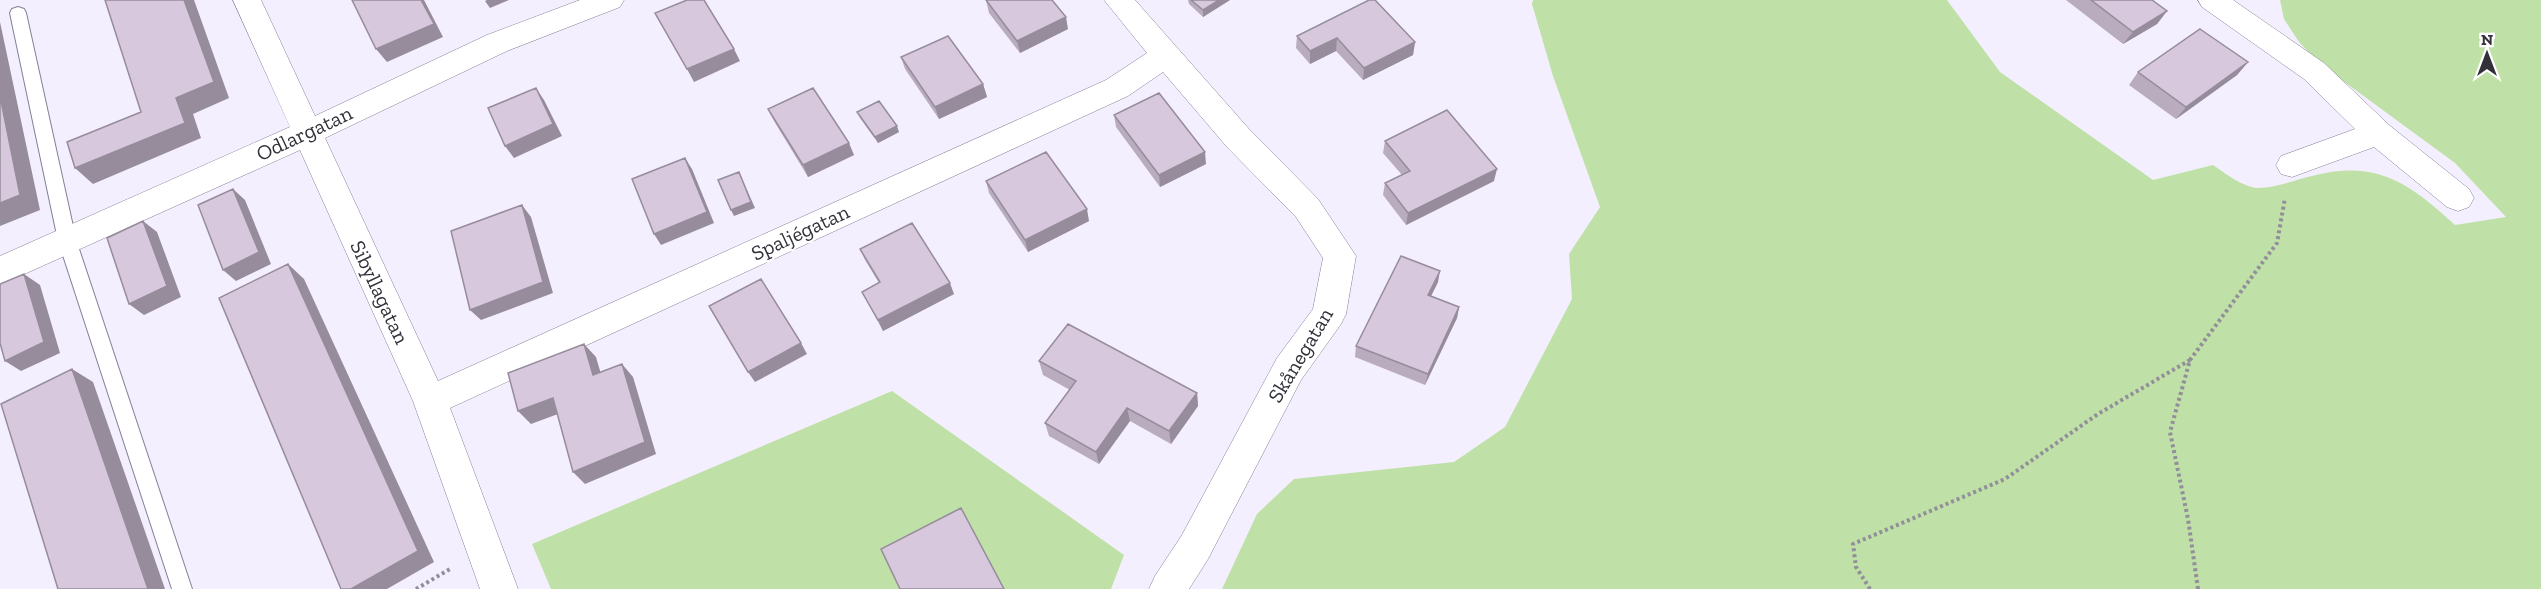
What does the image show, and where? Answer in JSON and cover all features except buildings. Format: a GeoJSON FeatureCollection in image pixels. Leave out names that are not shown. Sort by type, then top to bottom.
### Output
{"type":"FeatureCollection","features":[{"type":"Feature","properties":{"kind":"street","name":"Sibyllagatan"},"geometry":{"type":"LineString","coordinates":[[248,0],[430,401],[499,589]]}},
{"type":"Feature","properties":{"kind":"street","name":"Odlargatan"},"geometry":{"type":"LineString","coordinates":[[0,271],[307,133],[497,43],[610,0]]}},
{"type":"Feature","properties":{"kind":"street","name":"Skånegatan"},"geometry":{"type":"LineString","coordinates":[[1118,0],[1238,138],[1306,208],[1340,256],[1329,314],[1289,369],[1196,547],[1168,589]]}},
{"type":"Feature","properties":{"kind":"street"},"geometry":{"type":"LineString","coordinates":[[2212,0],[2314,71],[2378,133],[2458,198]]}},
{"type":"Feature","properties":{"kind":"street","name":"Spaljégatan"},"geometry":{"type":"LineString","coordinates":[[430,401],[1116,88],[1165,56]]}},
{"type":"Feature","properties":{"kind":"street"},"geometry":{"type":"LineString","coordinates":[[2292,165],[2378,133]]}},
{"type":"Feature","properties":{"kind":"lane"},"geometry":{"type":"LineString","coordinates":[[18,13],[67,240],[182,589]]}},
{"type":"Feature","properties":{"kind":"path"},"geometry":{"type":"LineString","coordinates":[[2198,589],[2188,519],[2170,432],[2190,360],[2277,243],[2292,165]]}},
{"type":"Feature","properties":{"kind":"path"},"geometry":{"type":"LineString","coordinates":[[1870,589],[1856,567],[1853,544],[2005,479],[2098,414],[2190,360]]}},
{"type":"Feature","properties":{"kind":"green space"},"geometry":{"type":"Polygon","coordinates":[[[1533,0],[1947,0],[2000,72],[2153,180],[2213,165],[2240,182],[2252,187],[2265,188],[2316,175],[2338,171],[2358,171],[2393,179],[2424,198],[2455,225],[2506,217],[2455,163],[2320,64],[2299,42],[2284,19],[2280,0],[2541,0],[2541,589],[1222,589],[1257,514],[1294,479],[1454,462],[1505,427],[1572,299],[1569,254],[1600,207],[1553,76],[1532,4],[1533,0]]]}},
{"type":"Feature","properties":{"kind":"green space"},"geometry":{"type":"Polygon","coordinates":[[[892,391],[1124,555],[1111,589],[551,589],[532,544],[892,391]]]}}]}
